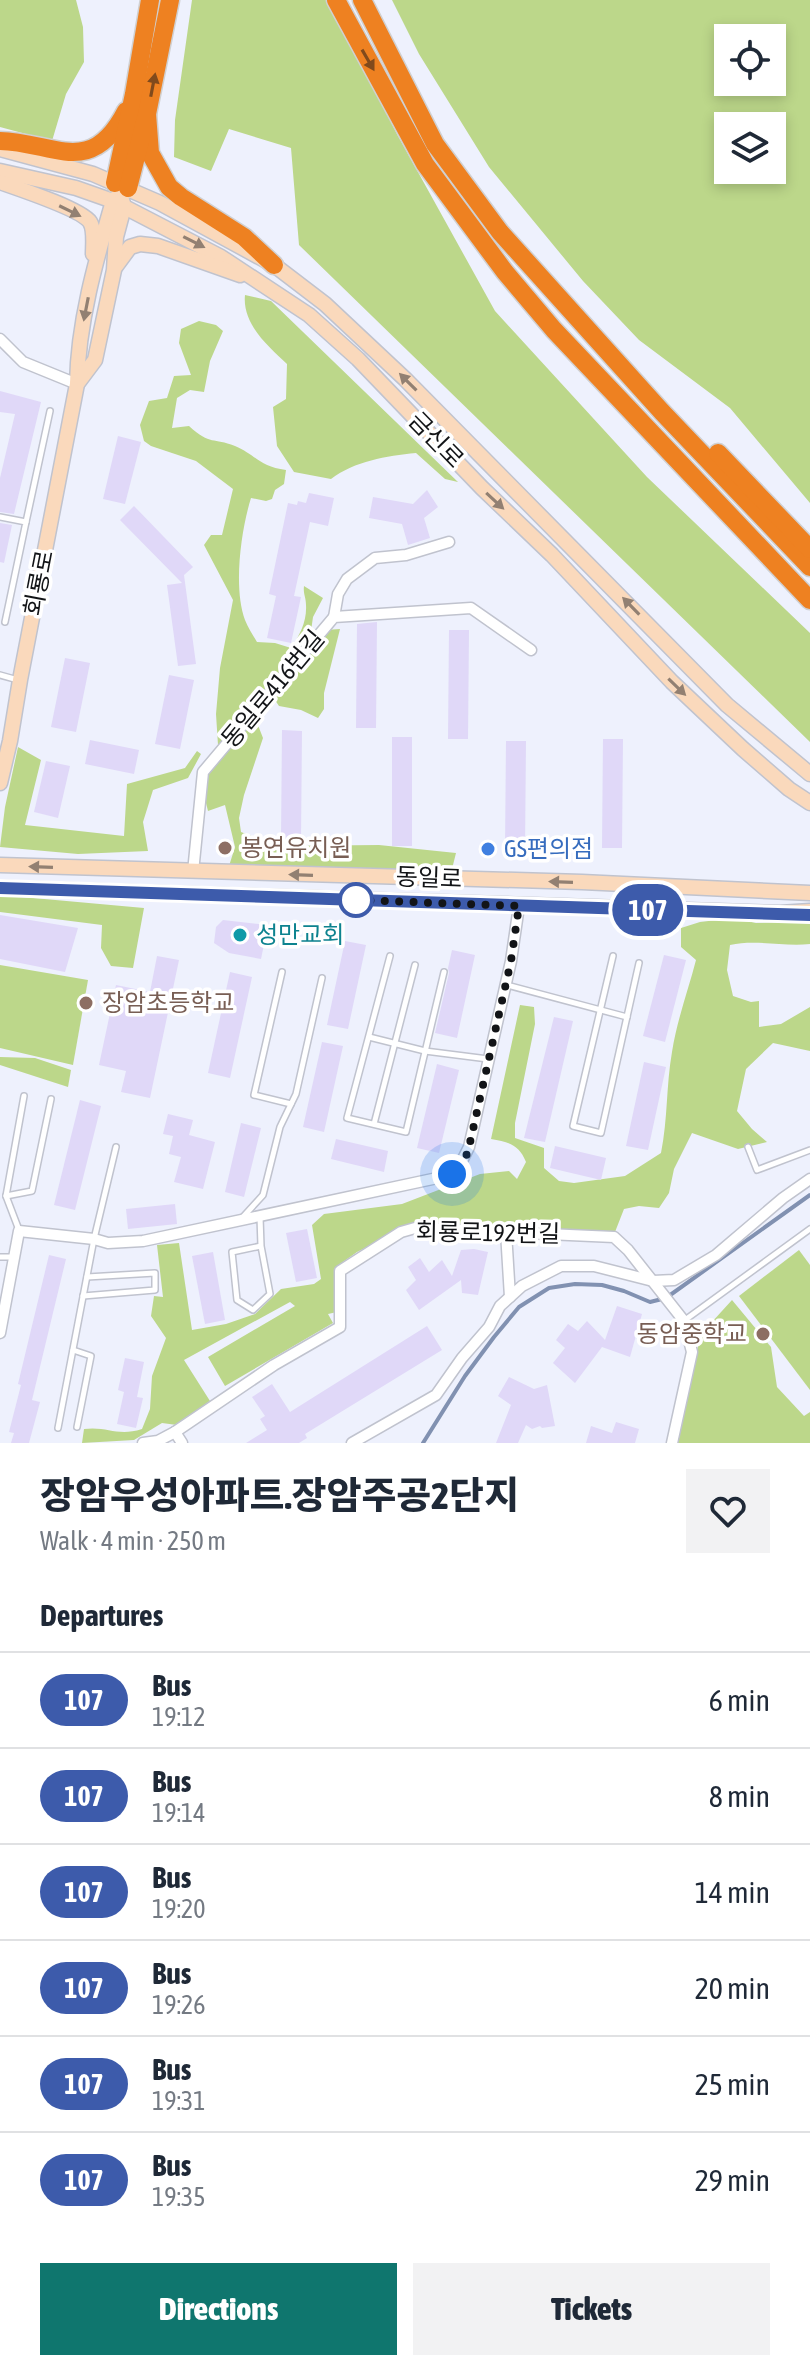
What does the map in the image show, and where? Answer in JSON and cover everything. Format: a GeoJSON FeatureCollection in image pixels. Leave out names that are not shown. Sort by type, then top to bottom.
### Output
{"type":"FeatureCollection","features":[{"type":"Feature","properties":{"kind":"highway"},"geometry":{"type":"LineString","coordinates":[[120,195],[150,0]]}},
{"type":"Feature","properties":{"kind":"highway"},"geometry":{"type":"LineString","coordinates":[[120,195],[147,114],[170,0]]}},
{"type":"Feature","properties":{"kind":"highway"},"geometry":{"type":"LineString","coordinates":[[336,0],[425,164],[515,284],[554,330],[810,600]]}},
{"type":"Feature","properties":{"kind":"highway"},"geometry":{"type":"LineString","coordinates":[[362,0],[435,144],[500,232],[659,415],[810,581]]}},
{"type":"Feature","properties":{"kind":"highway"},"geometry":{"type":"LineString","coordinates":[[0,141],[69,153],[84,151],[111,133],[134,94]]}},
{"type":"Feature","properties":{"kind":"highway"},"geometry":{"type":"LineString","coordinates":[[417,107],[482,195],[565,290],[810,549]]}},
{"type":"Feature","properties":{"kind":"highway"},"geometry":{"type":"LineString","coordinates":[[147,114],[150,153],[169,187],[244,237],[274,265]]}},
{"type":"Feature","properties":{"kind":"highway"},"geometry":{"type":"LineString","coordinates":[[402,119],[524,278],[810,567]]}},
{"type":"Feature","properties":{"kind":"street","name":"금신로"},"geometry":{"type":"LineString","coordinates":[[0,149],[54,162],[120,195],[309,315],[358,359],[482,488],[552,555],[672,682],[743,749],[810,803]]}},
{"type":"Feature","properties":{"kind":"street","name":"금신로"},"geometry":{"type":"LineString","coordinates":[[0,171],[120,195],[211,228],[274,265],[325,304],[405,379],[727,705],[810,774]]}},
{"type":"Feature","properties":{"kind":"street"},"geometry":{"type":"LineString","coordinates":[[0,182],[63,206],[89,221],[93,236],[93,275]]}},
{"type":"Feature","properties":{"kind":"street","name":"회룡로"},"geometry":{"type":"LineString","coordinates":[[77,384],[95,360],[114,270],[120,195]]}},
{"type":"Feature","properties":{"kind":"street","name":"회룡로"},"geometry":{"type":"LineString","coordinates":[[0,783],[77,384],[77,356],[93,275],[120,195]]}},
{"type":"Feature","properties":{"kind":"street"},"geometry":{"type":"LineString","coordinates":[[114,270],[130,247],[151,244],[257,280]]}},
{"type":"Feature","properties":{"kind":"street"},"geometry":{"type":"LineString","coordinates":[[0,339],[23,362],[77,384]]}},
{"type":"Feature","properties":{"kind":"street"},"geometry":{"type":"LineString","coordinates":[[334,617],[338,594],[347,579],[375,558],[406,555],[449,542]]}},
{"type":"Feature","properties":{"kind":"street","name":"동일로416번길"},"geometry":{"type":"LineString","coordinates":[[193,872],[203,772],[334,617],[471,608],[531,650]]}},
{"type":"Feature","properties":{"kind":"street","name":"동일로"},"geometry":{"type":"LineString","coordinates":[[0,865],[810,892]]}},
{"type":"Feature","properties":{"kind":"street","name":"동일로"},"geometry":{"type":"LineString","coordinates":[[0,888],[810,913]]}},
{"type":"Feature","properties":{"kind":"street"},"geometry":{"type":"LineString","coordinates":[[0,1333],[19,1231],[108,1243],[143,1241],[452,1174],[467,1156],[506,985],[519,906]]}},
{"type":"Feature","properties":{"kind":"street"},"geometry":{"type":"LineString","coordinates":[[352,1443],[436,1395],[489,1327],[500,1306],[522,1286],[561,1266],[594,1266],[655,1284],[674,1280],[716,1255],[810,1179]]}},
{"type":"Feature","properties":{"kind":"street","name":"회룡로192번길"},"geometry":{"type":"LineString","coordinates":[[175,1432],[274,1365],[340,1327],[340,1271],[401,1232],[415,1228],[614,1237],[682,1319]]}},
{"type":"Feature","properties":{"kind":"street"},"geometry":{"type":"LineString","coordinates":[[506,1232],[510,1297]]}},
{"type":"Feature","properties":{"kind":"street"},"geometry":{"type":"LineString","coordinates":[[672,1443],[692,1352],[682,1319]]}},
{"type":"Feature","properties":{"kind":"street"},"geometry":{"type":"LineString","coordinates":[[143,1443],[158,1441],[175,1432],[182,1443]]}},
{"type":"Feature","properties":{"kind":"lane"},"geometry":{"type":"LineString","coordinates":[[5,622],[50,411]]}},
{"type":"Feature","properties":{"kind":"lane"},"geometry":{"type":"LineString","coordinates":[[0,517],[26,522]]}},
{"type":"Feature","properties":{"kind":"lane"},"geometry":{"type":"LineString","coordinates":[[0,675],[20,680]]}},
{"type":"Feature","properties":{"kind":"lane"},"geometry":{"type":"LineString","coordinates":[[390,956],[347,1118],[406,1132],[444,972]]}},
{"type":"Feature","properties":{"kind":"lane"},"geometry":{"type":"LineString","coordinates":[[613,956],[573,1126],[601,1133],[639,963]]}},
{"type":"Feature","properties":{"kind":"lane"},"geometry":{"type":"LineString","coordinates":[[374,1124],[415,965]]}},
{"type":"Feature","properties":{"kind":"lane"},"geometry":{"type":"LineString","coordinates":[[282,972],[254,1095],[291,1104]]}},
{"type":"Feature","properties":{"kind":"lane"},"geometry":{"type":"LineString","coordinates":[[240,1221],[263,1195],[280,1127],[296,1094],[322,978]]}},
{"type":"Feature","properties":{"kind":"lane"},"geometry":{"type":"LineString","coordinates":[[506,985],[627,1017]]}},
{"type":"Feature","properties":{"kind":"lane"},"geometry":{"type":"LineString","coordinates":[[369,1037],[425,1051],[489,1059]]}},
{"type":"Feature","properties":{"kind":"lane"},"geometry":{"type":"LineString","coordinates":[[19,1231],[6,1196],[24,1096]]}},
{"type":"Feature","properties":{"kind":"lane"},"geometry":{"type":"LineString","coordinates":[[6,1196],[32,1191],[51,1099]]}},
{"type":"Feature","properties":{"kind":"lane"},"geometry":{"type":"LineString","coordinates":[[58,1428],[94,1239],[116,1147]]}},
{"type":"Feature","properties":{"kind":"lane"},"geometry":{"type":"LineString","coordinates":[[748,1147],[757,1170],[810,1150]]}},
{"type":"Feature","properties":{"kind":"lane"},"geometry":{"type":"LineString","coordinates":[[260,1217],[261,1246],[270,1294],[253,1310],[237,1300],[232,1252],[261,1246]]}},
{"type":"Feature","properties":{"kind":"lane"},"geometry":{"type":"LineString","coordinates":[[682,1319],[810,1229]]}},
{"type":"Feature","properties":{"kind":"lane"},"geometry":{"type":"LineString","coordinates":[[0,1257],[16,1257]]}},
{"type":"Feature","properties":{"kind":"lane"},"geometry":{"type":"LineString","coordinates":[[83,1296],[155,1290],[155,1273],[87,1277]]}},
{"type":"Feature","properties":{"kind":"lane"},"geometry":{"type":"LineString","coordinates":[[73,1350],[91,1356],[77,1427]]}},
{"type":"Feature","properties":{"kind":"green space"},"geometry":{"type":"Polygon","coordinates":[[[0,0],[76,0],[83,27],[84,62],[66,94],[52,141],[0,127],[0,0]]]}},
{"type":"Feature","properties":{"kind":"green space"},"geometry":{"type":"Polygon","coordinates":[[[192,0],[329,0],[398,136],[495,311],[647,477],[810,633],[810,742],[299,245],[291,148],[229,129],[211,171],[174,157],[175,120],[192,0]]]}},
{"type":"Feature","properties":{"kind":"green space"},"geometry":{"type":"Polygon","coordinates":[[[392,0],[810,0],[810,503],[730,408],[639,340],[583,281],[489,167],[419,54],[392,0]]]}},
{"type":"Feature","properties":{"kind":"green space"},"geometry":{"type":"Polygon","coordinates":[[[245,295],[271,301],[458,482],[445,479],[416,453],[371,460],[331,479],[294,472],[277,446],[273,407],[286,399],[287,364],[252,325],[245,306],[245,295]]]}},
{"type":"Feature","properties":{"kind":"green space"},"geometry":{"type":"Polygon","coordinates":[[[199,321],[216,325],[223,331],[210,361],[204,392],[190,390],[177,398],[172,428],[189,426],[207,439],[228,443],[264,463],[286,470],[284,484],[275,490],[272,499],[251,498],[247,511],[239,576],[241,607],[246,623],[257,642],[291,648],[305,617],[304,586],[323,598],[313,617],[311,631],[340,629],[324,693],[324,709],[318,718],[301,710],[279,706],[267,688],[258,696],[252,710],[263,738],[244,795],[239,818],[241,832],[278,846],[379,845],[456,853],[451,873],[229,866],[235,847],[225,805],[208,811],[198,771],[218,745],[216,714],[220,668],[233,600],[204,545],[211,535],[222,535],[233,489],[196,461],[151,446],[144,441],[140,425],[149,401],[167,398],[174,376],[191,375],[179,343],[181,329],[199,321]]]}},
{"type":"Feature","properties":{"kind":"green space"},"geometry":{"type":"Polygon","coordinates":[[[18,747],[41,760],[25,825],[124,836],[127,784],[185,768],[197,751],[201,754],[188,778],[153,790],[143,822],[148,851],[78,854],[0,847],[18,747]]]}},
{"type":"Feature","properties":{"kind":"green space"},"geometry":{"type":"Polygon","coordinates":[[[0,895],[144,908],[133,968],[111,966],[101,948],[102,925],[0,912],[0,895]]]}},
{"type":"Feature","properties":{"kind":"green space"},"geometry":{"type":"Polygon","coordinates":[[[734,918],[756,923],[810,921],[810,944],[730,945],[727,970],[733,996],[751,1002],[759,1001],[759,1027],[781,1024],[810,1007],[810,1051],[773,1043],[746,1069],[737,1111],[767,1142],[738,1149],[692,1133],[674,1169],[669,1193],[659,1208],[639,1206],[624,1209],[615,1232],[415,1224],[357,1252],[336,1267],[337,1312],[328,1314],[333,1323],[225,1386],[208,1357],[295,1306],[290,1302],[184,1360],[210,1401],[177,1425],[162,1423],[134,1440],[82,1443],[84,1429],[126,1432],[142,1429],[150,1409],[152,1376],[166,1338],[151,1316],[154,1296],[163,1297],[157,1245],[179,1243],[192,1330],[226,1324],[255,1314],[281,1289],[314,1284],[321,1279],[312,1225],[324,1214],[402,1204],[480,1174],[509,1171],[517,1179],[526,1162],[520,1151],[503,1141],[491,1139],[520,1005],[534,1007],[535,1024],[515,1123],[515,1138],[544,1148],[544,1168],[559,1181],[574,1183],[625,1176],[661,1153],[674,1040],[696,960],[681,947],[681,928],[734,918]]]}},
{"type":"Feature","properties":{"kind":"green space"},"geometry":{"type":"Polygon","coordinates":[[[0,965],[88,980],[73,1065],[0,1048],[0,965]]]}},
{"type":"Feature","properties":{"kind":"green space"},"geometry":{"type":"Polygon","coordinates":[[[0,1057],[35,1058],[71,1070],[68,1087],[0,1065],[0,1057]]]}},
{"type":"Feature","properties":{"kind":"green space"},"geometry":{"type":"Polygon","coordinates":[[[799,1250],[810,1265],[810,1390],[739,1296],[799,1250]]]}},
{"type":"Feature","properties":{"kind":"green space"},"geometry":{"type":"Polygon","coordinates":[[[732,1300],[771,1347],[777,1387],[804,1416],[810,1412],[810,1443],[675,1443],[701,1334],[732,1300]]]}},
{"type":"Feature","properties":{"kind":"building"},"geometry":{"type":"Polygon","coordinates":[[[0,391],[41,402],[14,514],[0,512],[0,478],[15,414],[0,412],[0,391]]]}},
{"type":"Feature","properties":{"kind":"building"},"geometry":{"type":"Polygon","coordinates":[[[118,436],[141,442],[125,504],[103,499],[118,436]]]}},
{"type":"Feature","properties":{"kind":"building"},"geometry":{"type":"Polygon","coordinates":[[[427,490],[438,507],[424,518],[430,538],[408,545],[402,524],[369,518],[373,497],[413,504],[427,490]]]}},
{"type":"Feature","properties":{"kind":"building"},"geometry":{"type":"Polygon","coordinates":[[[309,493],[334,498],[328,526],[310,522],[294,596],[301,597],[291,643],[267,638],[276,596],[269,594],[288,503],[306,503],[309,493]]]}},
{"type":"Feature","properties":{"kind":"building"},"geometry":{"type":"Polygon","coordinates":[[[134,506],[193,567],[184,575],[196,664],[178,666],[167,585],[182,583],[120,520],[134,506]]]}},
{"type":"Feature","properties":{"kind":"building"},"geometry":{"type":"Polygon","coordinates":[[[0,523],[12,525],[4,563],[0,562],[0,523]]]}},
{"type":"Feature","properties":{"kind":"building"},"geometry":{"type":"Polygon","coordinates":[[[377,622],[376,728],[356,728],[357,624],[377,622]]]}},
{"type":"Feature","properties":{"kind":"building"},"geometry":{"type":"Polygon","coordinates":[[[449,630],[469,630],[468,739],[448,739],[449,630]]]}},
{"type":"Feature","properties":{"kind":"building"},"geometry":{"type":"Polygon","coordinates":[[[65,658],[90,663],[76,732],[51,727],[65,658]]]}},
{"type":"Feature","properties":{"kind":"building"},"geometry":{"type":"Polygon","coordinates":[[[169,675],[194,680],[180,749],[155,744],[169,675]]]}},
{"type":"Feature","properties":{"kind":"building"},"geometry":{"type":"Polygon","coordinates":[[[282,730],[302,731],[301,839],[281,839],[282,730]]]}},
{"type":"Feature","properties":{"kind":"building"},"geometry":{"type":"Polygon","coordinates":[[[392,737],[412,737],[412,846],[392,846],[392,737]]]}},
{"type":"Feature","properties":{"kind":"building"},"geometry":{"type":"Polygon","coordinates":[[[603,739],[623,739],[622,848],[602,848],[603,739]]]}},
{"type":"Feature","properties":{"kind":"building"},"geometry":{"type":"Polygon","coordinates":[[[90,740],[139,750],[134,774],[85,764],[90,740]]]}},
{"type":"Feature","properties":{"kind":"building"},"geometry":{"type":"Polygon","coordinates":[[[506,741],[526,741],[525,850],[505,850],[506,741]]]}},
{"type":"Feature","properties":{"kind":"building"},"geometry":{"type":"Polygon","coordinates":[[[46,761],[70,766],[58,818],[34,812],[46,761]]]}},
{"type":"Feature","properties":{"kind":"building"},"geometry":{"type":"Polygon","coordinates":[[[0,915],[78,928],[65,972],[0,959],[0,915]]]}},
{"type":"Feature","properties":{"kind":"building","name":"성만교회"},"geometry":{"type":"Polygon","coordinates":[[[223,920],[268,925],[261,959],[229,953],[214,943],[216,927],[223,920]]]}},
{"type":"Feature","properties":{"kind":"building"},"geometry":{"type":"Polygon","coordinates":[[[345,941],[366,945],[348,1029],[327,1025],[345,941]]]}},
{"type":"Feature","properties":{"kind":"building"},"geometry":{"type":"Polygon","coordinates":[[[452,950],[475,955],[457,1038],[435,1033],[452,950]]]}},
{"type":"Feature","properties":{"kind":"building"},"geometry":{"type":"Polygon","coordinates":[[[664,955],[686,960],[665,1042],[643,1036],[664,955]]]}},
{"type":"Feature","properties":{"kind":"building"},"geometry":{"type":"Polygon","coordinates":[[[157,956],[179,960],[150,1098],[121,1092],[126,1071],[99,1065],[116,985],[150,992],[157,956]]]}},
{"type":"Feature","properties":{"kind":"building"},"geometry":{"type":"Polygon","coordinates":[[[230,972],[252,977],[230,1078],[208,1073],[230,972]]]}},
{"type":"Feature","properties":{"kind":"building"},"geometry":{"type":"Polygon","coordinates":[[[554,1017],[573,1021],[545,1142],[524,1138],[554,1017]]]}},
{"type":"Feature","properties":{"kind":"building"},"geometry":{"type":"Polygon","coordinates":[[[322,1042],[343,1046],[324,1132],[303,1127],[322,1042]]]}},
{"type":"Feature","properties":{"kind":"building"},"geometry":{"type":"Polygon","coordinates":[[[644,1062],[666,1067],[648,1150],[626,1146],[644,1062]]]}},
{"type":"Feature","properties":{"kind":"building"},"geometry":{"type":"Polygon","coordinates":[[[437,1064],[459,1070],[439,1153],[417,1148],[437,1064]]]}},
{"type":"Feature","properties":{"kind":"building"},"geometry":{"type":"Polygon","coordinates":[[[80,1100],[101,1106],[75,1210],[54,1205],[80,1100]]]}},
{"type":"Feature","properties":{"kind":"building"},"geometry":{"type":"Polygon","coordinates":[[[168,1114],[193,1120],[189,1135],[215,1142],[203,1189],[174,1182],[181,1157],[169,1154],[173,1136],[163,1134],[168,1114]]]}},
{"type":"Feature","properties":{"kind":"building"},"geometry":{"type":"Polygon","coordinates":[[[241,1123],[261,1128],[244,1197],[225,1192],[241,1123]]]}},
{"type":"Feature","properties":{"kind":"building"},"geometry":{"type":"Polygon","coordinates":[[[336,1139],[388,1151],[384,1172],[331,1159],[336,1139]]]}},
{"type":"Feature","properties":{"kind":"building"},"geometry":{"type":"Polygon","coordinates":[[[555,1146],[606,1158],[601,1180],[550,1168],[555,1146]]]}},
{"type":"Feature","properties":{"kind":"building"},"geometry":{"type":"Polygon","coordinates":[[[175,1204],[177,1224],[128,1229],[126,1209],[175,1204]]]}},
{"type":"Feature","properties":{"kind":"building"},"geometry":{"type":"Polygon","coordinates":[[[307,1229],[317,1278],[296,1282],[286,1233],[307,1229]]]}},
{"type":"Feature","properties":{"kind":"building"},"geometry":{"type":"Polygon","coordinates":[[[461,1250],[488,1252],[478,1295],[462,1293],[461,1280],[419,1310],[406,1290],[416,1280],[408,1267],[420,1258],[429,1272],[442,1260],[452,1276],[461,1250]]]}},
{"type":"Feature","properties":{"kind":"building"},"geometry":{"type":"Polygon","coordinates":[[[213,1252],[225,1320],[205,1324],[192,1256],[213,1252]]]}},
{"type":"Feature","properties":{"kind":"building"},"geometry":{"type":"Polygon","coordinates":[[[49,1255],[66,1259],[32,1400],[40,1402],[29,1443],[11,1443],[14,1433],[9,1432],[21,1385],[18,1384],[49,1255]]]}},
{"type":"Feature","properties":{"kind":"building"},"geometry":{"type":"Polygon","coordinates":[[[617,1306],[642,1314],[630,1357],[602,1347],[575,1383],[553,1363],[565,1348],[556,1340],[568,1324],[578,1331],[587,1321],[605,1340],[617,1306]]]}},
{"type":"Feature","properties":{"kind":"building"},"geometry":{"type":"Polygon","coordinates":[[[427,1326],[442,1350],[305,1434],[307,1438],[299,1443],[246,1443],[267,1430],[260,1419],[265,1416],[252,1397],[272,1384],[290,1412],[427,1326]]]}},
{"type":"Feature","properties":{"kind":"building"},"geometry":{"type":"Polygon","coordinates":[[[125,1358],[144,1362],[137,1397],[143,1398],[136,1428],[117,1424],[124,1392],[118,1390],[125,1358]]]}},
{"type":"Feature","properties":{"kind":"building"},"geometry":{"type":"Polygon","coordinates":[[[509,1377],[534,1389],[547,1385],[555,1426],[532,1429],[526,1425],[518,1443],[496,1443],[511,1405],[498,1396],[509,1377]]]}},
{"type":"Feature","properties":{"kind":"building"},"geometry":{"type":"Polygon","coordinates":[[[616,1422],[639,1429],[635,1443],[586,1443],[591,1426],[612,1433],[616,1422]]]}},
{"type":"Feature","properties":{"kind":"waterway"},"geometry":{"type":"LineString","coordinates":[[423,1443],[465,1376],[519,1307],[549,1288],[575,1284],[602,1285],[650,1302],[666,1298],[810,1195]]}},
{"type":"Feature","properties":{"kind":"bus line","name":"107"},"geometry":{"type":"LineString","coordinates":[[0,888],[810,915]]}},
{"type":"Feature","properties":{"kind":"place","name":"봉연유치원"},"geometry":{"type":"Point","coordinates":[225,848]}},
{"type":"Feature","properties":{"kind":"place","name":"GS편의점"},"geometry":{"type":"Point","coordinates":[488,849]}},
{"type":"Feature","properties":{"kind":"place","name":"성만교회"},"geometry":{"type":"Point","coordinates":[240,935]}},
{"type":"Feature","properties":{"kind":"place","name":"장암초등학교"},"geometry":{"type":"Point","coordinates":[86,1003]}},
{"type":"Feature","properties":{"kind":"place","name":"동암중학교"},"geometry":{"type":"Point","coordinates":[763,1334]}},
{"type":"Feature","properties":{"kind":"route"},"geometry":{"type":"LineString","coordinates":[[356,900],[519,906],[511,961],[469,1147],[464,1163],[452,1174]]}}]}
